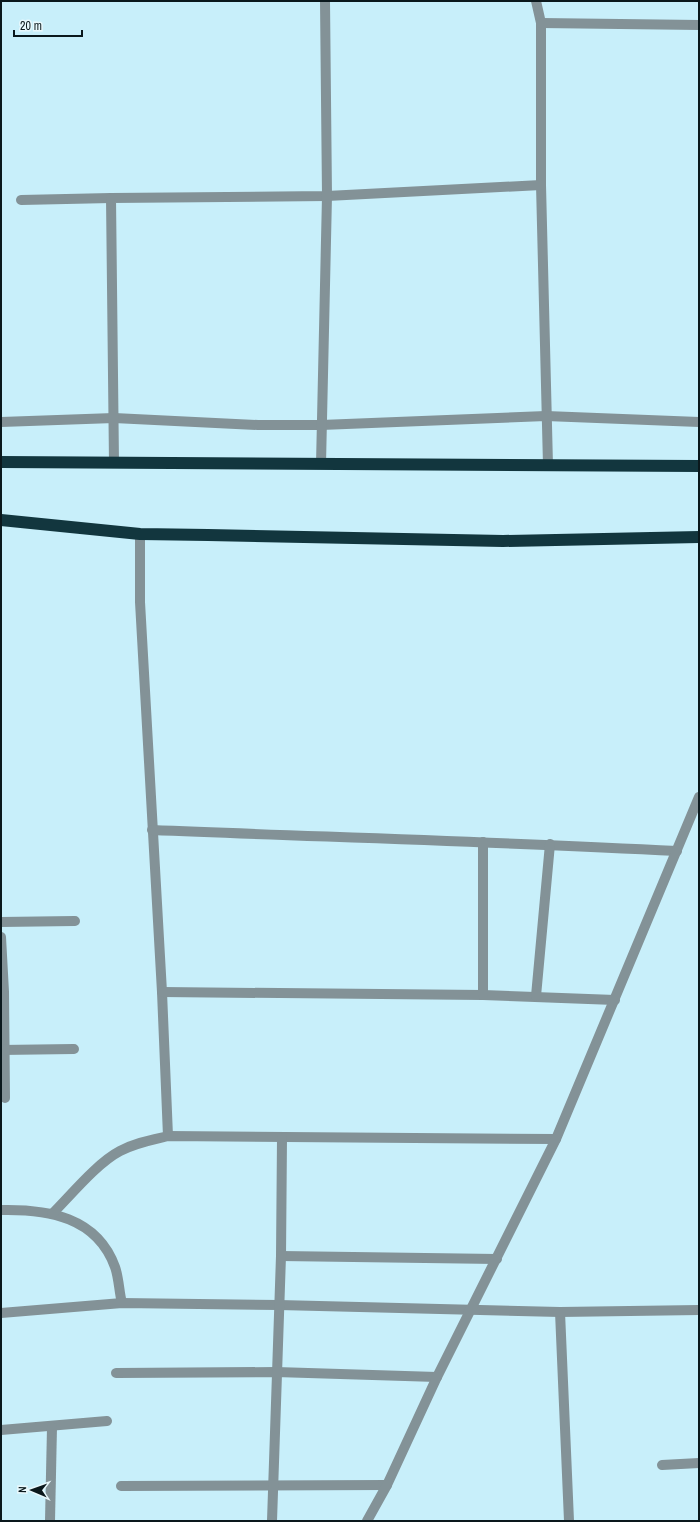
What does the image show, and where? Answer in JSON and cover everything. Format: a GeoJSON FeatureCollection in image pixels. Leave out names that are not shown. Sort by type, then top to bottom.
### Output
{"type":"FeatureCollection","features":[{"type":"Feature","properties":{"kind":"highway"},"geometry":{"type":"LineString","coordinates":[[1,462],[699,466]]}},
{"type":"Feature","properties":{"kind":"highway"},"geometry":{"type":"LineString","coordinates":[[1,520],[140,534],[503,541],[699,537]]}},
{"type":"Feature","properties":{"kind":"street"},"geometry":{"type":"LineString","coordinates":[[321,464],[327,196],[325,1]]}},
{"type":"Feature","properties":{"kind":"street"},"geometry":{"type":"LineString","coordinates":[[536,1],[541,22],[541,186],[548,465]]}},
{"type":"Feature","properties":{"kind":"street"},"geometry":{"type":"LineString","coordinates":[[541,22],[699,25]]}},
{"type":"Feature","properties":{"kind":"street"},"geometry":{"type":"LineString","coordinates":[[21,200],[327,196],[541,186]]}},
{"type":"Feature","properties":{"kind":"street"},"geometry":{"type":"LineString","coordinates":[[111,198],[114,463]]}},
{"type":"Feature","properties":{"kind":"street"},"geometry":{"type":"LineString","coordinates":[[1,422],[114,418],[258,425],[321,425],[546,416],[699,422]]}},
{"type":"Feature","properties":{"kind":"street"},"geometry":{"type":"LineString","coordinates":[[140,534],[140,602],[162,992],[168,1136]]}},
{"type":"Feature","properties":{"kind":"street"},"geometry":{"type":"LineString","coordinates":[[367,1521],[387,1485],[437,1377],[556,1140],[699,797]]}},
{"type":"Feature","properties":{"kind":"street"},"geometry":{"type":"LineString","coordinates":[[152,830],[418,841],[550,844],[677,851]]}},
{"type":"Feature","properties":{"kind":"street"},"geometry":{"type":"LineString","coordinates":[[483,842],[483,995]]}},
{"type":"Feature","properties":{"kind":"street"},"geometry":{"type":"LineString","coordinates":[[536,996],[550,844]]}},
{"type":"Feature","properties":{"kind":"street"},"geometry":{"type":"LineString","coordinates":[[1,922],[75,921]]}},
{"type":"Feature","properties":{"kind":"street"},"geometry":{"type":"LineString","coordinates":[[1,937],[4,992],[3,1050],[5,1098]]}},
{"type":"Feature","properties":{"kind":"street"},"geometry":{"type":"LineString","coordinates":[[162,992],[483,995],[615,1000]]}},
{"type":"Feature","properties":{"kind":"street"},"geometry":{"type":"LineString","coordinates":[[3,1050],[74,1049]]}},
{"type":"Feature","properties":{"kind":"street"},"geometry":{"type":"LineString","coordinates":[[52,1214],[105,1162],[120,1151],[140,1143],[168,1136],[556,1140]]}},
{"type":"Feature","properties":{"kind":"street"},"geometry":{"type":"LineString","coordinates":[[272,1521],[281,1256],[282,1138]]}},
{"type":"Feature","properties":{"kind":"street"},"geometry":{"type":"LineString","coordinates":[[1,1210],[29,1209],[52,1214],[85,1226],[103,1244],[115,1268],[122,1303]]}},
{"type":"Feature","properties":{"kind":"street"},"geometry":{"type":"LineString","coordinates":[[281,1256],[497,1259]]}},
{"type":"Feature","properties":{"kind":"street"},"geometry":{"type":"LineString","coordinates":[[1,1313],[122,1303],[279,1305],[560,1312],[699,1310]]}},
{"type":"Feature","properties":{"kind":"street"},"geometry":{"type":"LineString","coordinates":[[560,1312],[569,1521]]}},
{"type":"Feature","properties":{"kind":"street"},"geometry":{"type":"LineString","coordinates":[[116,1373],[276,1372],[437,1377]]}},
{"type":"Feature","properties":{"kind":"street"},"geometry":{"type":"LineString","coordinates":[[1,1430],[107,1421]]}},
{"type":"Feature","properties":{"kind":"street"},"geometry":{"type":"LineString","coordinates":[[50,1521],[52,1426]]}},
{"type":"Feature","properties":{"kind":"street"},"geometry":{"type":"LineString","coordinates":[[662,1465],[699,1463]]}},
{"type":"Feature","properties":{"kind":"street"},"geometry":{"type":"LineString","coordinates":[[121,1486],[387,1485]]}}]}
